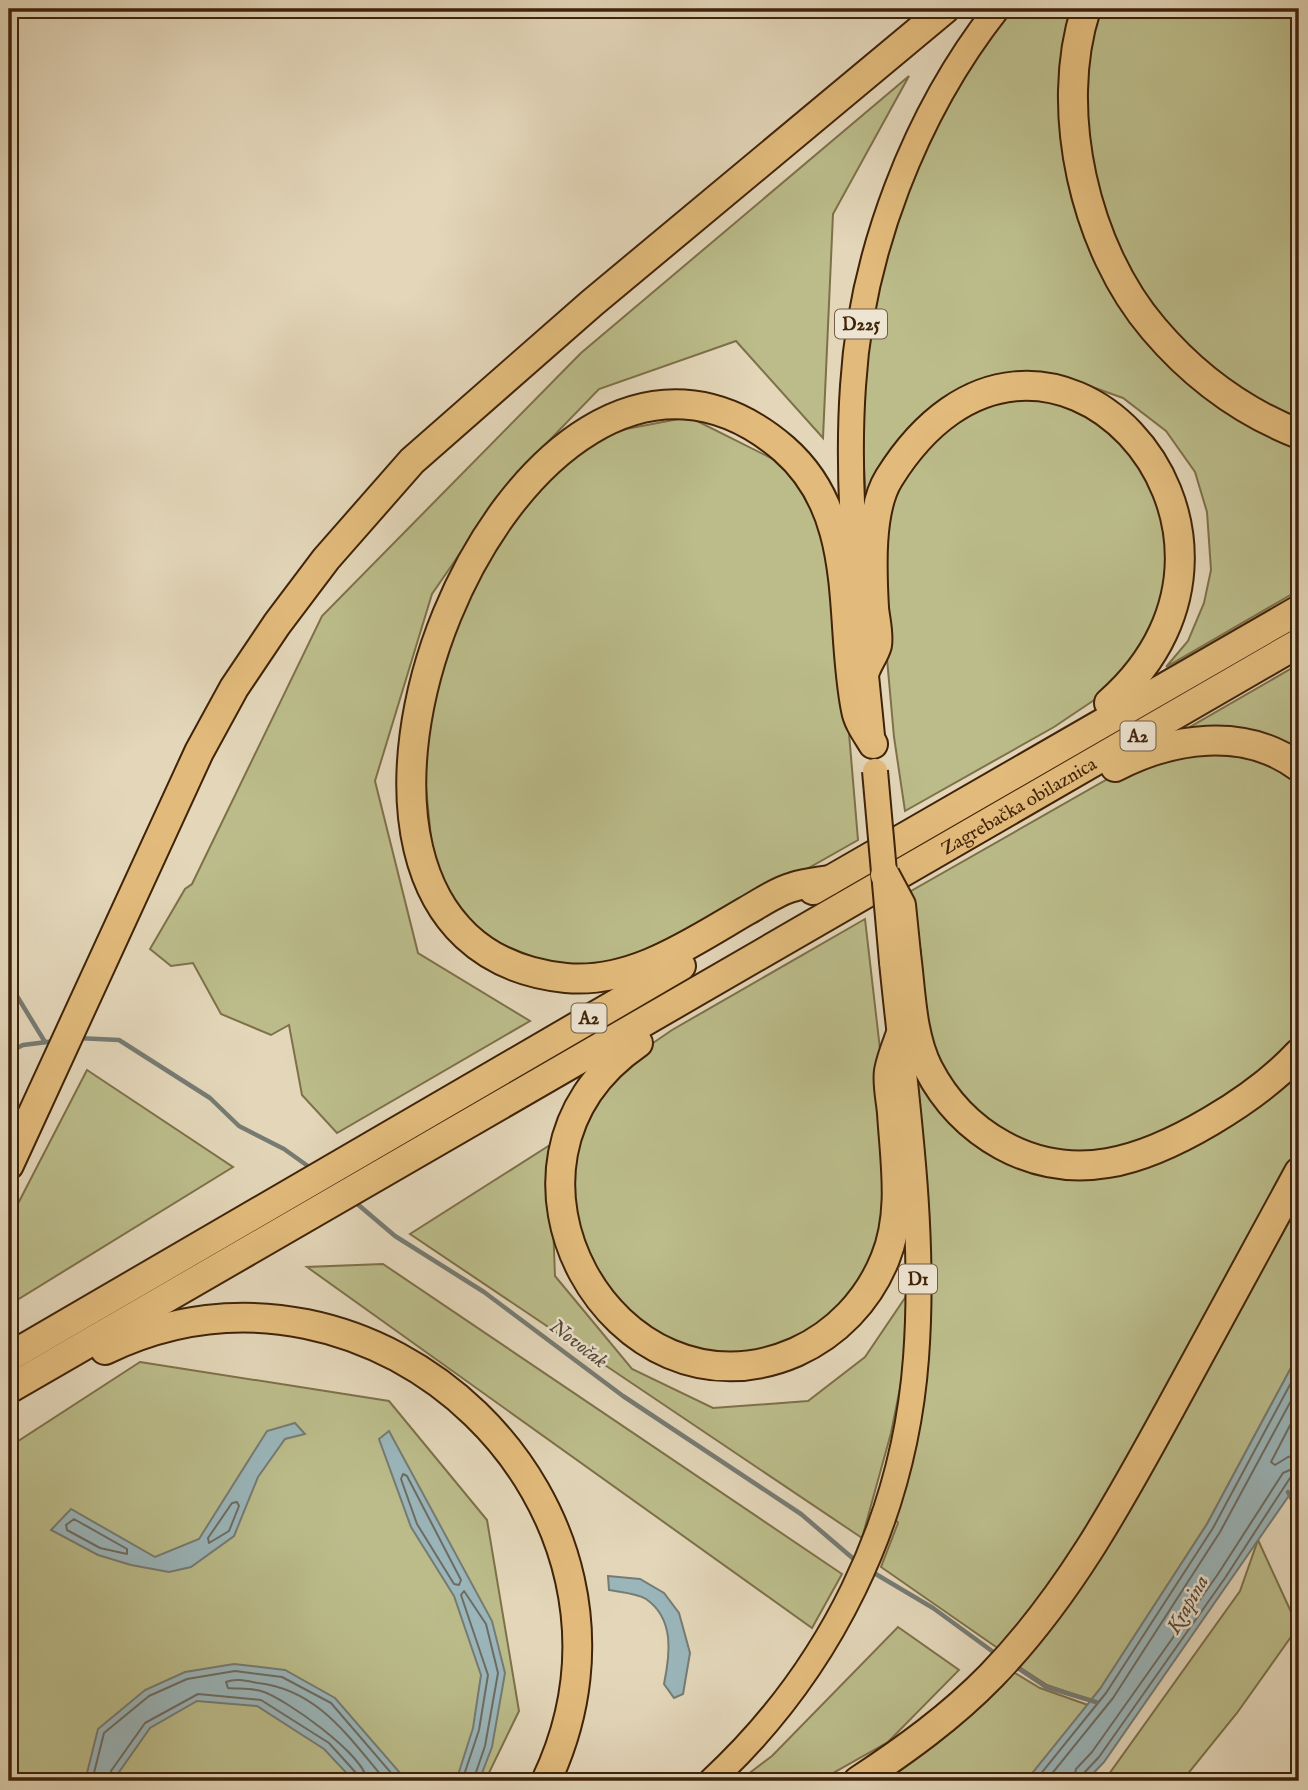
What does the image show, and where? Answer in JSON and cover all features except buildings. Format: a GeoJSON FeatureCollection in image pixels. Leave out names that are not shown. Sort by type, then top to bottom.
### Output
{"type":"FeatureCollection","features":[{"type":"Feature","properties":{"kind":"highway"},"geometry":{"type":"LineString","coordinates":[[9,1165],[171,808],[234,688],[326,559],[376,498],[463,414],[945,9]]}},
{"type":"Feature","properties":{"kind":"highway"},"geometry":{"type":"LineString","coordinates":[[1086,9],[1075,65],[1073,110],[1077,148],[1088,203],[1109,256],[1152,328],[1183,360],[1220,391],[1258,414],[1299,433]]}},
{"type":"Feature","properties":{"kind":"highway"},"geometry":{"type":"LineString","coordinates":[[866,669],[877,644],[873,547],[876,517],[887,481],[923,434],[964,403],[989,392],[1045,385],[1080,392],[1104,401],[1125,412],[1170,452],[1197,502]]}},
{"type":"Feature","properties":{"kind":"highway"},"geometry":{"type":"LineString","coordinates":[[830,880],[789,887],[673,952],[627,972],[566,978],[503,960],[476,943],[441,905],[426,876],[417,849],[412,818],[411,766],[417,718],[434,650],[451,604],[479,549],[531,478],[575,438],[620,414],[668,404],[694,405],[739,419],[784,450],[807,474],[828,509],[844,574],[856,714],[874,757]]}},
{"type":"Feature","properties":{"kind":"highway"},"geometry":{"type":"LineString","coordinates":[[977,796],[1000,765],[1106,704],[1151,670],[1182,630],[1193,609],[1200,584],[1203,542]]}},
{"type":"Feature","properties":{"kind":"highway","name":"Zagrebačka obilaznica"},"geometry":{"type":"LineString","coordinates":[[830,880],[1299,610]]}},
{"type":"Feature","properties":{"kind":"highway","name":"Zagrebačka obilaznica"},"geometry":{"type":"LineString","coordinates":[[772,948],[1299,643]]}},
{"type":"Feature","properties":{"kind":"highway"},"geometry":{"type":"LineString","coordinates":[[977,830],[1011,826],[1128,760],[1195,739],[1223,740],[1263,749],[1299,766]]}},
{"type":"Feature","properties":{"kind":"highway"},"geometry":{"type":"LineString","coordinates":[[885,875],[901,905],[899,958],[916,1035],[927,1067],[966,1122],[993,1141],[1023,1155],[1051,1163],[1108,1163],[1172,1139],[1255,1093],[1299,1053]]}},
{"type":"Feature","properties":{"kind":"highway","name":"A2"},"geometry":{"type":"LineString","coordinates":[[9,1357],[349,1157],[830,880]]}},
{"type":"Feature","properties":{"kind":"highway"},"geometry":{"type":"LineString","coordinates":[[772,948],[738,984],[666,1025],[602,1071],[575,1111],[563,1146],[558,1174],[566,1233],[584,1276],[606,1308],[651,1345],[679,1358],[704,1364],[744,1366],[785,1357],[818,1342],[848,1317],[876,1278],[893,1233],[898,1195],[889,1073],[900,1035]]}},
{"type":"Feature","properties":{"kind":"highway","name":"A2"},"geometry":{"type":"LineString","coordinates":[[9,1390],[772,948]]}},
{"type":"Feature","properties":{"kind":"highway"},"geometry":{"type":"LineString","coordinates":[[858,1781],[927,1734],[990,1676],[1026,1638],[1083,1562],[1116,1507],[1299,1172]]}},
{"type":"Feature","properties":{"kind":"highway"},"geometry":{"type":"LineString","coordinates":[[9,1405],[123,1341],[162,1328],[205,1320],[253,1317],[295,1320],[341,1331],[415,1364],[452,1390],[486,1422],[512,1452],[540,1497],[558,1539],[569,1583],[576,1630],[575,1674],[568,1718],[546,1781]]}},
{"type":"Feature","properties":{"kind":"main road","name":"D225"},"geometry":{"type":"LineString","coordinates":[[874,757],[854,524],[853,385],[862,317],[874,259],[912,155],[937,102],[997,9]]}},
{"type":"Feature","properties":{"kind":"main road"},"geometry":{"type":"LineString","coordinates":[[874,757],[885,875]]}},
{"type":"Feature","properties":{"kind":"main road","name":"D1"},"geometry":{"type":"LineString","coordinates":[[711,1781],[774,1716],[818,1654],[848,1601],[884,1520],[904,1444],[916,1357],[918,1261],[900,1035],[899,958]]}},
{"type":"Feature","properties":{"kind":"green space"},"geometry":{"type":"Polygon","coordinates":[[[1012,9],[1077,9],[1070,38],[1107,273],[1299,447],[1299,590],[1166,667],[1188,641],[1204,603],[1211,570],[1207,512],[1195,472],[1166,431],[1123,398],[1070,379],[1012,379],[932,413],[902,441],[866,502],[862,423],[865,367],[887,258],[904,204],[951,102],[1012,9]]]}},
{"type":"Feature","properties":{"kind":"green space"},"geometry":{"type":"Polygon","coordinates":[[[1095,9],[1299,9],[1299,424],[1194,359],[1117,255],[1082,125],[1095,9]]]}},
{"type":"Feature","properties":{"kind":"green space"},"geometry":{"type":"Polygon","coordinates":[[[909,76],[833,214],[823,438],[736,341],[599,389],[510,481],[432,594],[375,781],[418,953],[530,1021],[337,1133],[302,1095],[289,1025],[271,1035],[221,1014],[193,963],[171,966],[150,949],[185,889],[192,884],[322,616],[581,353],[909,76]]]}},
{"type":"Feature","properties":{"kind":"green space"},"geometry":{"type":"Polygon","coordinates":[[[1048,395],[1156,448],[1175,476],[1187,504],[1194,562],[1187,592],[1124,680],[1054,727],[905,811],[894,737],[879,569],[896,485],[939,430],[995,401],[1048,395]]]}},
{"type":"Feature","properties":{"kind":"green space"},"geometry":{"type":"Polygon","coordinates":[[[689,417],[789,467],[810,496],[836,579],[858,840],[660,952],[588,969],[556,966],[486,938],[455,906],[434,867],[424,768],[435,689],[459,612],[531,492],[605,433],[689,417]]]}},
{"type":"Feature","properties":{"kind":"green space"},"geometry":{"type":"Polygon","coordinates":[[[1299,664],[1299,755],[1192,731],[1190,727],[1299,664]]]}},
{"type":"Feature","properties":{"kind":"green space"},"geometry":{"type":"Polygon","coordinates":[[[1219,749],[1263,759],[1299,779],[1299,1040],[1269,1069],[1195,1118],[1120,1149],[1091,1153],[1024,1146],[961,1103],[925,1032],[916,971],[911,891],[1127,768],[1219,749]]]}},
{"type":"Feature","properties":{"kind":"green space"},"geometry":{"type":"Polygon","coordinates":[[[865,919],[884,1084],[889,1171],[878,1247],[842,1309],[788,1346],[715,1355],[676,1344],[646,1328],[616,1300],[592,1267],[578,1232],[571,1170],[589,1104],[631,1058],[672,1030],[865,919]]]}},
{"type":"Feature","properties":{"kind":"green space"},"geometry":{"type":"Polygon","coordinates":[[[1299,1069],[1299,1152],[1115,1486],[1020,1627],[999,1649],[881,1567],[898,1523],[895,1519],[910,1469],[918,1070],[948,1116],[1105,1171],[1299,1069]]]}},
{"type":"Feature","properties":{"kind":"green space"},"geometry":{"type":"Polygon","coordinates":[[[87,1070],[233,1167],[9,1305],[9,1221],[87,1070]]]}},
{"type":"Feature","properties":{"kind":"green space"},"geometry":{"type":"Polygon","coordinates":[[[550,1145],[555,1276],[632,1369],[713,1408],[808,1401],[865,1357],[911,1289],[908,1348],[891,1433],[862,1538],[410,1234],[550,1145]]]}},
{"type":"Feature","properties":{"kind":"green space"},"geometry":{"type":"Polygon","coordinates":[[[1299,1193],[1299,1353],[1207,1524],[1100,1689],[1091,1700],[1047,1685],[1018,1666],[1299,1193]]]}},
{"type":"Feature","properties":{"kind":"green space"},"geometry":{"type":"Polygon","coordinates":[[[383,1264],[842,1574],[812,1628],[307,1267],[383,1264]]]}},
{"type":"Feature","properties":{"kind":"green space"},"geometry":{"type":"Polygon","coordinates":[[[140,1362],[389,1401],[487,1520],[519,1711],[485,1781],[9,1781],[9,1447],[140,1362]]]}},
{"type":"Feature","properties":{"kind":"green space"},"geometry":{"type":"Polygon","coordinates":[[[1258,1540],[1298,1627],[1237,1713],[1182,1781],[1104,1781],[1240,1591],[1258,1540]]]}},
{"type":"Feature","properties":{"kind":"green space"},"geometry":{"type":"Polygon","coordinates":[[[898,1627],[959,1670],[888,1742],[819,1781],[739,1781],[772,1756],[898,1627]]]}},
{"type":"Feature","properties":{"kind":"green space"},"geometry":{"type":"Polygon","coordinates":[[[1010,1670],[1040,1688],[1088,1705],[1026,1781],[875,1781],[1010,1670]]]}},
{"type":"Feature","properties":{"kind":"water","name":"Krapina"},"geometry":{"type":"Polygon","coordinates":[[[1299,1353],[1299,1476],[1288,1497],[1104,1762],[1086,1781],[1026,1781],[1100,1689],[1207,1524],[1299,1353]]]}},
{"type":"Feature","properties":{"kind":"water"},"geometry":{"type":"Polygon","coordinates":[[[295,1423],[305,1434],[285,1439],[258,1477],[234,1536],[191,1567],[169,1572],[131,1565],[98,1555],[51,1530],[71,1509],[155,1557],[199,1539],[267,1431],[295,1423]]]}},
{"type":"Feature","properties":{"kind":"water"},"geometry":{"type":"Polygon","coordinates":[[[389,1431],[492,1621],[505,1673],[492,1747],[479,1781],[452,1781],[458,1775],[473,1728],[481,1675],[454,1596],[411,1527],[379,1439],[389,1431]]]}},
{"type":"Feature","properties":{"kind":"water"},"geometry":{"type":"Polygon","coordinates":[[[608,1576],[640,1579],[664,1593],[679,1613],[690,1653],[683,1694],[674,1698],[664,1684],[669,1650],[662,1617],[646,1599],[609,1590],[608,1576]]]}},
{"type":"Feature","properties":{"kind":"water"},"geometry":{"type":"Polygon","coordinates":[[[234,1664],[285,1670],[335,1698],[407,1781],[354,1781],[324,1749],[257,1706],[197,1701],[150,1728],[117,1775],[119,1781],[85,1781],[98,1729],[145,1690],[185,1672],[234,1664]]]}},
{"type":"Feature","properties":{"kind":"waterway"},"geometry":{"type":"LineString","coordinates":[[9,983],[45,1042]]}},
{"type":"Feature","properties":{"kind":"waterway","name":"Novočak"},"geometry":{"type":"LineString","coordinates":[[77,1038],[119,1040],[210,1098],[239,1126],[284,1149],[312,1169]]}},
{"type":"Feature","properties":{"kind":"waterway","name":"Novočak"},"geometry":{"type":"LineString","coordinates":[[9,1052],[23,1045],[55,1041]]}},
{"type":"Feature","properties":{"kind":"waterway","name":"Novočak"},"geometry":{"type":"LineString","coordinates":[[355,1202],[395,1236],[484,1292],[623,1396],[801,1514],[856,1561]]}},
{"type":"Feature","properties":{"kind":"waterway"},"geometry":{"type":"LineString","coordinates":[[1288,1492],[1299,1513]]}},
{"type":"Feature","properties":{"kind":"waterway","name":"Novočak"},"geometry":{"type":"LineString","coordinates":[[869,1570],[933,1608],[996,1654]]}},
{"type":"Feature","properties":{"kind":"waterway","name":"Novočak"},"geometry":{"type":"LineString","coordinates":[[1015,1666],[1046,1687],[1096,1702]]}}]}
